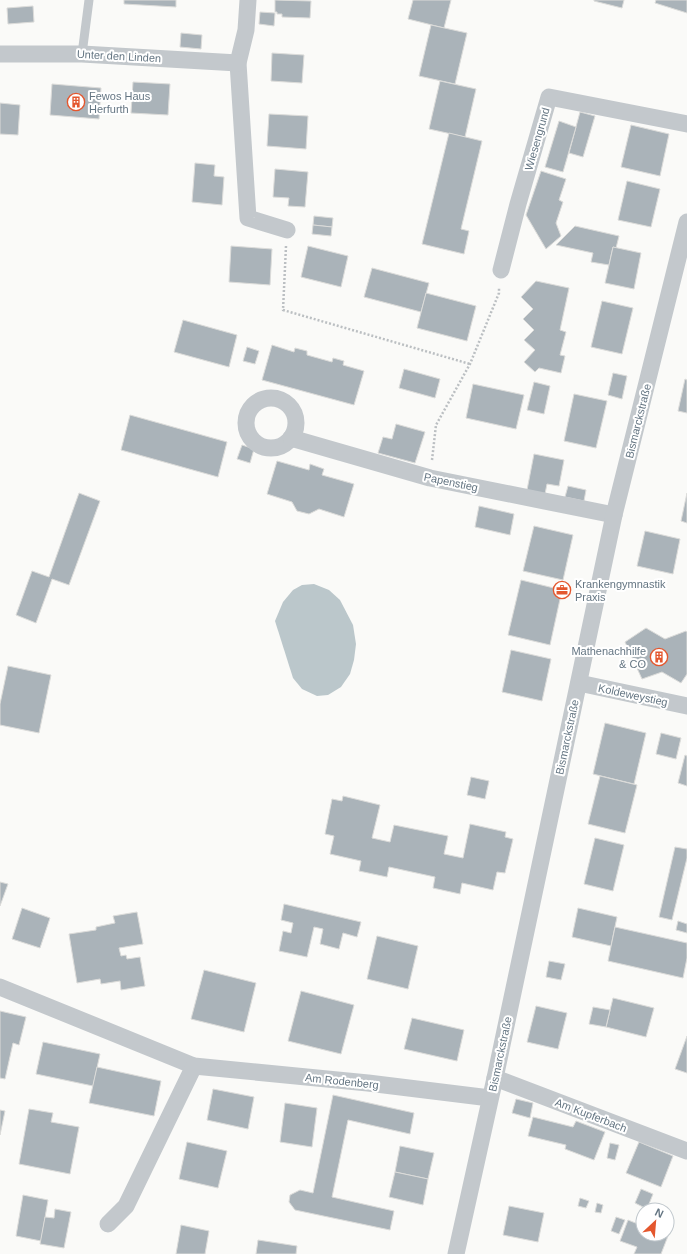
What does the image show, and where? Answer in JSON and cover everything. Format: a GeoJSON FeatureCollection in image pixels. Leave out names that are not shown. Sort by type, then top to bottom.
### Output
{"type":"FeatureCollection","features":[{"type":"Feature","properties":{"kind":"street"},"geometry":{"type":"LineString","coordinates":[[248,0],[246,30],[238,63],[248,218],[287,230]]}},
{"type":"Feature","properties":{"kind":"street","name":"Unter den Linden"},"geometry":{"type":"LineString","coordinates":[[0,54],[82,54],[238,63]]}},
{"type":"Feature","properties":{"kind":"street","name":"Wiesengrund"},"geometry":{"type":"LineString","coordinates":[[501,270],[518,204],[549,97],[687,124]]}},
{"type":"Feature","properties":{"kind":"street","name":"Bismarckstraße"},"geometry":{"type":"LineString","coordinates":[[456,1254],[495,1078],[614,515],[687,222]]}},
{"type":"Feature","properties":{"kind":"street","name":"Papenstieg"},"geometry":{"type":"LineString","coordinates":[[291,438],[430,478],[614,515]]}},
{"type":"Feature","properties":{"kind":"street","name":"Koldeweystieg"},"geometry":{"type":"LineString","coordinates":[[578,683],[687,706]]}},
{"type":"Feature","properties":{"kind":"street","name":"Am Rodenberg"},"geometry":{"type":"LineString","coordinates":[[0,987],[194,1066],[368,1083],[490,1098]]}},
{"type":"Feature","properties":{"kind":"street"},"geometry":{"type":"LineString","coordinates":[[108,1224],[126,1206],[194,1066]]}},
{"type":"Feature","properties":{"kind":"street","name":"Am Kupferbach"},"geometry":{"type":"LineString","coordinates":[[495,1078],[687,1151]]}},
{"type":"Feature","properties":{"kind":"lane"},"geometry":{"type":"LineString","coordinates":[[82,54],[89,0]]}},
{"type":"Feature","properties":{"kind":"path"},"geometry":{"type":"LineString","coordinates":[[287,230],[283,310],[470,364]]}},
{"type":"Feature","properties":{"kind":"path"},"geometry":{"type":"LineString","coordinates":[[430,478],[436,425],[470,364],[499,293],[501,270]]}},
{"type":"Feature","properties":{"kind":"shaded area"},"geometry":{"type":"Polygon","coordinates":[[[314,584],[329,590],[340,600],[353,625],[356,644],[350,674],[341,687],[328,695],[317,696],[302,689],[293,678],[275,621],[283,602],[293,590],[302,585],[314,584]]]}},
{"type":"Feature","properties":{"kind":"building"},"geometry":{"type":"Polygon","coordinates":[[[124,0],[176,0],[176,7],[124,4],[124,0]]]}},
{"type":"Feature","properties":{"kind":"building"},"geometry":{"type":"Polygon","coordinates":[[[275,0],[311,1],[310,18],[282,17],[282,14],[277,14],[277,12],[275,12],[275,0]]]}},
{"type":"Feature","properties":{"kind":"building"},"geometry":{"type":"Polygon","coordinates":[[[413,0],[451,0],[444,28],[408,19],[413,0]]]}},
{"type":"Feature","properties":{"kind":"building"},"geometry":{"type":"Polygon","coordinates":[[[594,0],[624,0],[622,8],[594,0]]]}},
{"type":"Feature","properties":{"kind":"building"},"geometry":{"type":"Polygon","coordinates":[[[656,0],[687,0],[687,13],[655,3],[656,0]]]}},
{"type":"Feature","properties":{"kind":"building"},"geometry":{"type":"Polygon","coordinates":[[[33,6],[34,22],[8,24],[7,8],[33,6]]]}},
{"type":"Feature","properties":{"kind":"building"},"geometry":{"type":"Polygon","coordinates":[[[260,12],[275,13],[274,26],[259,24],[260,12]]]}},
{"type":"Feature","properties":{"kind":"building"},"geometry":{"type":"Polygon","coordinates":[[[431,25],[467,33],[455,84],[419,76],[431,25]]]}},
{"type":"Feature","properties":{"kind":"building"},"geometry":{"type":"Polygon","coordinates":[[[181,33],[202,35],[201,49],[180,47],[181,33]]]}},
{"type":"Feature","properties":{"kind":"building"},"geometry":{"type":"Polygon","coordinates":[[[272,53],[304,55],[302,83],[271,81],[272,53]]]}},
{"type":"Feature","properties":{"kind":"building"},"geometry":{"type":"Polygon","coordinates":[[[440,81],[476,89],[465,137],[429,129],[440,81]]]}},
{"type":"Feature","properties":{"kind":"building"},"geometry":{"type":"Polygon","coordinates":[[[133,82],[170,84],[168,115],[131,113],[133,82]]]}},
{"type":"Feature","properties":{"kind":"building","name":"Fewos Haus Herfurth"},"geometry":{"type":"Polygon","coordinates":[[[52,84],[101,88],[99,119],[50,115],[52,84]]]}},
{"type":"Feature","properties":{"kind":"building"},"geometry":{"type":"Polygon","coordinates":[[[0,103],[20,105],[18,135],[0,134],[0,103]]]}},
{"type":"Feature","properties":{"kind":"building"},"geometry":{"type":"Polygon","coordinates":[[[580,112],[595,116],[583,157],[569,153],[580,112]]]}},
{"type":"Feature","properties":{"kind":"building"},"geometry":{"type":"Polygon","coordinates":[[[269,114],[308,116],[306,149],[267,146],[269,114]]]}},
{"type":"Feature","properties":{"kind":"building"},"geometry":{"type":"Polygon","coordinates":[[[559,121],[576,127],[563,172],[545,167],[559,121]]]}},
{"type":"Feature","properties":{"kind":"building"},"geometry":{"type":"Polygon","coordinates":[[[631,125],[669,134],[660,176],[621,167],[631,125]]]}},
{"type":"Feature","properties":{"kind":"building"},"geometry":{"type":"Polygon","coordinates":[[[449,133],[482,141],[461,229],[469,231],[464,254],[422,244],[449,133]]]}},
{"type":"Feature","properties":{"kind":"building"},"geometry":{"type":"Polygon","coordinates":[[[195,163],[215,165],[214,176],[224,177],[222,205],[192,202],[195,163]]]}},
{"type":"Feature","properties":{"kind":"building"},"geometry":{"type":"Polygon","coordinates":[[[275,169],[308,172],[305,207],[288,206],[289,198],[273,197],[275,169]]]}},
{"type":"Feature","properties":{"kind":"building"},"geometry":{"type":"Polygon","coordinates":[[[541,171],[566,179],[559,200],[563,202],[556,223],[561,236],[546,249],[526,215],[541,171]]]}},
{"type":"Feature","properties":{"kind":"building"},"geometry":{"type":"Polygon","coordinates":[[[627,181],[660,189],[651,227],[618,220],[627,181]]]}},
{"type":"Feature","properties":{"kind":"building"},"geometry":{"type":"Polygon","coordinates":[[[314,216],[333,218],[332,227],[313,225],[314,216]]]}},
{"type":"Feature","properties":{"kind":"building"},"geometry":{"type":"Polygon","coordinates":[[[313,225],[332,227],[331,236],[312,234],[313,225]]]}},
{"type":"Feature","properties":{"kind":"building"},"geometry":{"type":"Polygon","coordinates":[[[575,226],[619,236],[616,248],[613,247],[609,265],[591,262],[593,253],[556,245],[575,226]]]}},
{"type":"Feature","properties":{"kind":"building"},"geometry":{"type":"Polygon","coordinates":[[[231,246],[272,249],[270,285],[229,282],[231,246]]]}},
{"type":"Feature","properties":{"kind":"building"},"geometry":{"type":"Polygon","coordinates":[[[308,246],[348,256],[341,287],[301,277],[308,246]]]}},
{"type":"Feature","properties":{"kind":"building"},"geometry":{"type":"Polygon","coordinates":[[[613,247],[641,253],[634,289],[605,283],[613,247]]]}},
{"type":"Feature","properties":{"kind":"building"},"geometry":{"type":"Polygon","coordinates":[[[372,268],[429,283],[421,312],[364,297],[372,268]]]}},
{"type":"Feature","properties":{"kind":"building"},"geometry":{"type":"Polygon","coordinates":[[[536,281],[569,288],[560,330],[566,332],[560,355],[565,356],[561,373],[539,368],[535,372],[524,362],[535,350],[524,340],[534,330],[523,319],[533,309],[521,297],[536,281]]]}},
{"type":"Feature","properties":{"kind":"building"},"geometry":{"type":"Polygon","coordinates":[[[426,293],[476,306],[467,341],[417,328],[426,293]]]}},
{"type":"Feature","properties":{"kind":"building"},"geometry":{"type":"Polygon","coordinates":[[[602,301],[633,308],[622,354],[591,347],[602,301]]]}},
{"type":"Feature","properties":{"kind":"building"},"geometry":{"type":"Polygon","coordinates":[[[183,320],[237,335],[229,367],[174,352],[183,320]]]}},
{"type":"Feature","properties":{"kind":"building"},"geometry":{"type":"Polygon","coordinates":[[[272,345],[294,352],[295,348],[307,351],[307,355],[332,362],[333,358],[344,361],[343,365],[364,371],[354,405],[262,380],[272,345]]]}},
{"type":"Feature","properties":{"kind":"building"},"geometry":{"type":"Polygon","coordinates":[[[247,347],[259,351],[255,364],[243,361],[247,347]]]}},
{"type":"Feature","properties":{"kind":"building"},"geometry":{"type":"Polygon","coordinates":[[[404,369],[440,379],[435,398],[399,388],[404,369]]]}},
{"type":"Feature","properties":{"kind":"building"},"geometry":{"type":"Polygon","coordinates":[[[613,373],[627,376],[622,399],[608,395],[613,373]]]}},
{"type":"Feature","properties":{"kind":"building"},"geometry":{"type":"Polygon","coordinates":[[[685,379],[687,380],[687,413],[678,411],[685,379]]]}},
{"type":"Feature","properties":{"kind":"building"},"geometry":{"type":"Polygon","coordinates":[[[534,382],[550,386],[544,414],[527,410],[534,382]]]}},
{"type":"Feature","properties":{"kind":"building"},"geometry":{"type":"Polygon","coordinates":[[[473,384],[524,395],[516,429],[466,418],[473,384]]]}},
{"type":"Feature","properties":{"kind":"building"},"geometry":{"type":"Polygon","coordinates":[[[574,394],[607,401],[596,448],[564,441],[574,394]]]}},
{"type":"Feature","properties":{"kind":"building"},"geometry":{"type":"Polygon","coordinates":[[[130,415],[227,442],[218,477],[121,450],[130,415]]]}},
{"type":"Feature","properties":{"kind":"building"},"geometry":{"type":"Polygon","coordinates":[[[396,424],[425,432],[415,463],[378,453],[383,437],[392,439],[396,424]]]}},
{"type":"Feature","properties":{"kind":"building"},"geometry":{"type":"Polygon","coordinates":[[[242,445],[254,449],[250,463],[237,459],[242,445]]]}},
{"type":"Feature","properties":{"kind":"building"},"geometry":{"type":"Polygon","coordinates":[[[534,454],[564,460],[559,486],[547,484],[545,494],[527,490],[534,454]]]}},
{"type":"Feature","properties":{"kind":"building"},"geometry":{"type":"Polygon","coordinates":[[[277,461],[309,470],[310,464],[324,469],[322,475],[354,484],[344,517],[319,509],[309,514],[297,511],[292,502],[267,494],[277,461]]]}},
{"type":"Feature","properties":{"kind":"building"},"geometry":{"type":"Polygon","coordinates":[[[568,486],[586,490],[584,501],[565,497],[568,486]]]}},
{"type":"Feature","properties":{"kind":"building"},"geometry":{"type":"Polygon","coordinates":[[[79,493],[100,501],[69,585],[52,579],[36,623],[16,615],[32,571],[49,577],[79,493]]]}},
{"type":"Feature","properties":{"kind":"building"},"geometry":{"type":"Polygon","coordinates":[[[687,493],[687,523],[681,521],[687,493]]]}},
{"type":"Feature","properties":{"kind":"building"},"geometry":{"type":"Polygon","coordinates":[[[479,506],[514,514],[510,535],[475,527],[479,506]]]}},
{"type":"Feature","properties":{"kind":"building"},"geometry":{"type":"Polygon","coordinates":[[[534,526],[573,535],[563,580],[523,571],[534,526]]]}},
{"type":"Feature","properties":{"kind":"building"},"geometry":{"type":"Polygon","coordinates":[[[645,531],[680,539],[673,574],[637,566],[645,531]]]}},
{"type":"Feature","properties":{"kind":"building"},"geometry":{"type":"Polygon","coordinates":[[[521,580],[562,590],[550,645],[508,635],[521,580]]]}},
{"type":"Feature","properties":{"kind":"building","name":"Mathenachhilfe & CO"},"geometry":{"type":"Polygon","coordinates":[[[646,628],[665,639],[686,631],[687,632],[687,674],[681,683],[662,672],[642,679],[625,642],[646,628]]]}},
{"type":"Feature","properties":{"kind":"building"},"geometry":{"type":"Polygon","coordinates":[[[511,650],[551,659],[542,701],[502,692],[511,650]]]}},
{"type":"Feature","properties":{"kind":"building"},"geometry":{"type":"Polygon","coordinates":[[[8,666],[51,675],[39,733],[0,725],[0,704],[8,666]]]}},
{"type":"Feature","properties":{"kind":"building"},"geometry":{"type":"Polygon","coordinates":[[[605,723],[646,733],[634,784],[593,774],[605,723]]]}},
{"type":"Feature","properties":{"kind":"building"},"geometry":{"type":"Polygon","coordinates":[[[661,733],[681,738],[676,759],[656,754],[661,733]]]}},
{"type":"Feature","properties":{"kind":"building"},"geometry":{"type":"Polygon","coordinates":[[[685,755],[687,756],[687,786],[678,783],[685,755]]]}},
{"type":"Feature","properties":{"kind":"building"},"geometry":{"type":"Polygon","coordinates":[[[600,776],[637,785],[625,833],[588,824],[600,776]]]}},
{"type":"Feature","properties":{"kind":"building"},"geometry":{"type":"Polygon","coordinates":[[[471,777],[489,781],[485,799],[467,795],[471,777]]]}},
{"type":"Feature","properties":{"kind":"building"},"geometry":{"type":"Polygon","coordinates":[[[343,796],[380,805],[372,838],[390,842],[394,825],[448,836],[444,854],[463,858],[470,824],[506,832],[505,837],[513,839],[505,873],[497,872],[493,890],[462,883],[460,894],[433,888],[435,877],[389,867],[387,877],[359,871],[361,861],[330,854],[334,836],[325,834],[332,799],[342,801],[343,796]]]}},
{"type":"Feature","properties":{"kind":"building"},"geometry":{"type":"Polygon","coordinates":[[[595,838],[624,845],[613,891],[584,884],[595,838]]]}},
{"type":"Feature","properties":{"kind":"building"},"geometry":{"type":"Polygon","coordinates":[[[675,847],[687,849],[687,858],[672,920],[659,917],[675,847]]]}},
{"type":"Feature","properties":{"kind":"building"},"geometry":{"type":"Polygon","coordinates":[[[0,882],[8,884],[0,906],[0,882]]]}},
{"type":"Feature","properties":{"kind":"building"},"geometry":{"type":"Polygon","coordinates":[[[284,904],[361,922],[357,937],[343,933],[339,949],[320,944],[323,929],[314,927],[307,957],[279,951],[283,931],[291,933],[293,923],[281,920],[284,904]]]}},
{"type":"Feature","properties":{"kind":"building"},"geometry":{"type":"Polygon","coordinates":[[[22,908],[50,918],[40,948],[12,939],[22,908]]]}},
{"type":"Feature","properties":{"kind":"building"},"geometry":{"type":"Polygon","coordinates":[[[578,908],[617,917],[611,946],[572,937],[578,908]]]}},
{"type":"Feature","properties":{"kind":"building"},"geometry":{"type":"Polygon","coordinates":[[[137,912],[143,944],[119,948],[121,956],[126,955],[127,959],[140,957],[145,986],[121,990],[120,981],[101,984],[100,979],[77,983],[69,934],[96,930],[96,927],[115,923],[113,916],[137,912]]]}},
{"type":"Feature","properties":{"kind":"building"},"geometry":{"type":"Polygon","coordinates":[[[678,921],[687,924],[687,933],[676,930],[678,921]]]}},
{"type":"Feature","properties":{"kind":"building"},"geometry":{"type":"Polygon","coordinates":[[[615,927],[687,943],[687,958],[683,978],[608,961],[615,927]]]}},
{"type":"Feature","properties":{"kind":"building"},"geometry":{"type":"Polygon","coordinates":[[[377,936],[418,946],[408,989],[367,979],[377,936]]]}},
{"type":"Feature","properties":{"kind":"building"},"geometry":{"type":"Polygon","coordinates":[[[549,961],[565,964],[561,980],[546,977],[549,961]]]}},
{"type":"Feature","properties":{"kind":"building"},"geometry":{"type":"Polygon","coordinates":[[[204,970],[256,983],[244,1032],[191,1019],[204,970]]]}},
{"type":"Feature","properties":{"kind":"building"},"geometry":{"type":"Polygon","coordinates":[[[301,991],[354,1005],[341,1054],[288,1041],[301,991]]]}},
{"type":"Feature","properties":{"kind":"building"},"geometry":{"type":"Polygon","coordinates":[[[613,998],[654,1008],[646,1037],[606,1027],[613,998]]]}},
{"type":"Feature","properties":{"kind":"building"},"geometry":{"type":"Polygon","coordinates":[[[536,1006],[567,1013],[558,1049],[527,1042],[536,1006]]]}},
{"type":"Feature","properties":{"kind":"building"},"geometry":{"type":"Polygon","coordinates":[[[593,1007],[610,1010],[606,1027],[589,1024],[593,1007]]]}},
{"type":"Feature","properties":{"kind":"building"},"geometry":{"type":"Polygon","coordinates":[[[0,1011],[26,1017],[19,1045],[13,1043],[5,1079],[0,1078],[0,1011]]]}},
{"type":"Feature","properties":{"kind":"building"},"geometry":{"type":"Polygon","coordinates":[[[412,1018],[464,1030],[457,1061],[404,1049],[412,1018]]]}},
{"type":"Feature","properties":{"kind":"building"},"geometry":{"type":"Polygon","coordinates":[[[687,1036],[687,1073],[675,1069],[687,1036]]]}},
{"type":"Feature","properties":{"kind":"building"},"geometry":{"type":"Polygon","coordinates":[[[43,1042],[100,1054],[93,1086],[36,1074],[43,1042]]]}},
{"type":"Feature","properties":{"kind":"building"},"geometry":{"type":"Polygon","coordinates":[[[97,1067],[161,1081],[154,1116],[89,1103],[97,1067]]]}},
{"type":"Feature","properties":{"kind":"building"},"geometry":{"type":"Polygon","coordinates":[[[213,1089],[254,1097],[248,1129],[207,1120],[213,1089]]]}},
{"type":"Feature","properties":{"kind":"building"},"geometry":{"type":"Polygon","coordinates":[[[333,1095],[414,1113],[410,1134],[348,1120],[332,1197],[394,1211],[390,1230],[295,1210],[289,1202],[290,1195],[300,1190],[313,1193],[333,1095]]]}},
{"type":"Feature","properties":{"kind":"building"},"geometry":{"type":"Polygon","coordinates":[[[516,1099],[533,1103],[530,1118],[512,1113],[516,1099]]]}},
{"type":"Feature","properties":{"kind":"building"},"geometry":{"type":"Polygon","coordinates":[[[285,1103],[317,1108],[312,1147],[280,1142],[285,1103]]]}},
{"type":"Feature","properties":{"kind":"building"},"geometry":{"type":"Polygon","coordinates":[[[29,1109],[53,1113],[51,1122],[79,1127],[70,1174],[19,1164],[29,1109]]]}},
{"type":"Feature","properties":{"kind":"building"},"geometry":{"type":"Polygon","coordinates":[[[0,1110],[5,1111],[0,1135],[0,1110]]]}},
{"type":"Feature","properties":{"kind":"building"},"geometry":{"type":"Polygon","coordinates":[[[533,1117],[573,1127],[576,1121],[605,1132],[594,1160],[565,1149],[566,1145],[528,1136],[533,1117]]]}},
{"type":"Feature","properties":{"kind":"building"},"geometry":{"type":"Polygon","coordinates":[[[187,1142],[227,1151],[218,1188],[179,1179],[187,1142]]]}},
{"type":"Feature","properties":{"kind":"building"},"geometry":{"type":"Polygon","coordinates":[[[639,1142],[673,1156],[661,1187],[626,1173],[639,1142]]]}},
{"type":"Feature","properties":{"kind":"building"},"geometry":{"type":"Polygon","coordinates":[[[610,1143],[619,1145],[615,1160],[607,1158],[610,1143]]]}},
{"type":"Feature","properties":{"kind":"building"},"geometry":{"type":"Polygon","coordinates":[[[400,1146],[434,1153],[428,1179],[395,1172],[400,1146]]]}},
{"type":"Feature","properties":{"kind":"building"},"geometry":{"type":"Polygon","coordinates":[[[395,1172],[428,1179],[423,1205],[389,1197],[395,1172]]]}},
{"type":"Feature","properties":{"kind":"building"},"geometry":{"type":"Polygon","coordinates":[[[641,1189],[653,1194],[650,1202],[635,1202],[641,1189]]]}},
{"type":"Feature","properties":{"kind":"building"},"geometry":{"type":"Polygon","coordinates":[[[23,1195],[48,1200],[41,1241],[16,1236],[23,1195]]]}},
{"type":"Feature","properties":{"kind":"building"},"geometry":{"type":"Polygon","coordinates":[[[580,1198],[589,1201],[586,1208],[578,1206],[580,1198]]]}},
{"type":"Feature","properties":{"kind":"building"},"geometry":{"type":"Polygon","coordinates":[[[597,1203],[603,1205],[601,1213],[595,1212],[597,1203]]]}},
{"type":"Feature","properties":{"kind":"building"},"geometry":{"type":"Polygon","coordinates":[[[509,1206],[544,1213],[538,1242],[503,1235],[509,1206]]]}},
{"type":"Feature","properties":{"kind":"building"},"geometry":{"type":"Polygon","coordinates":[[[55,1209],[71,1212],[64,1248],[40,1244],[45,1217],[54,1218],[55,1209]]]}},
{"type":"Feature","properties":{"kind":"building"},"geometry":{"type":"Polygon","coordinates":[[[616,1217],[625,1220],[619,1234],[611,1231],[616,1217]]]}},
{"type":"Feature","properties":{"kind":"building"},"geometry":{"type":"Polygon","coordinates":[[[628,1220],[635,1223],[635,1242],[666,1242],[661,1254],[634,1254],[637,1247],[620,1241],[628,1220]]]}},
{"type":"Feature","properties":{"kind":"building"},"geometry":{"type":"Polygon","coordinates":[[[181,1225],[209,1231],[205,1254],[176,1254],[181,1225]]]}},
{"type":"Feature","properties":{"kind":"building"},"geometry":{"type":"Polygon","coordinates":[[[258,1240],[297,1246],[296,1254],[256,1254],[258,1240]]]}},
{"type":"Feature","properties":{"kind":"place","name":"Fewos Haus Herfurth"},"geometry":{"type":"Point","coordinates":[76,102]}},
{"type":"Feature","properties":{"kind":"place","name":"Krankengymnastik Praxis"},"geometry":{"type":"Point","coordinates":[562,590]}},
{"type":"Feature","properties":{"kind":"place","name":"Mathenachhilfe & CO"},"geometry":{"type":"Point","coordinates":[659,657]}}]}
